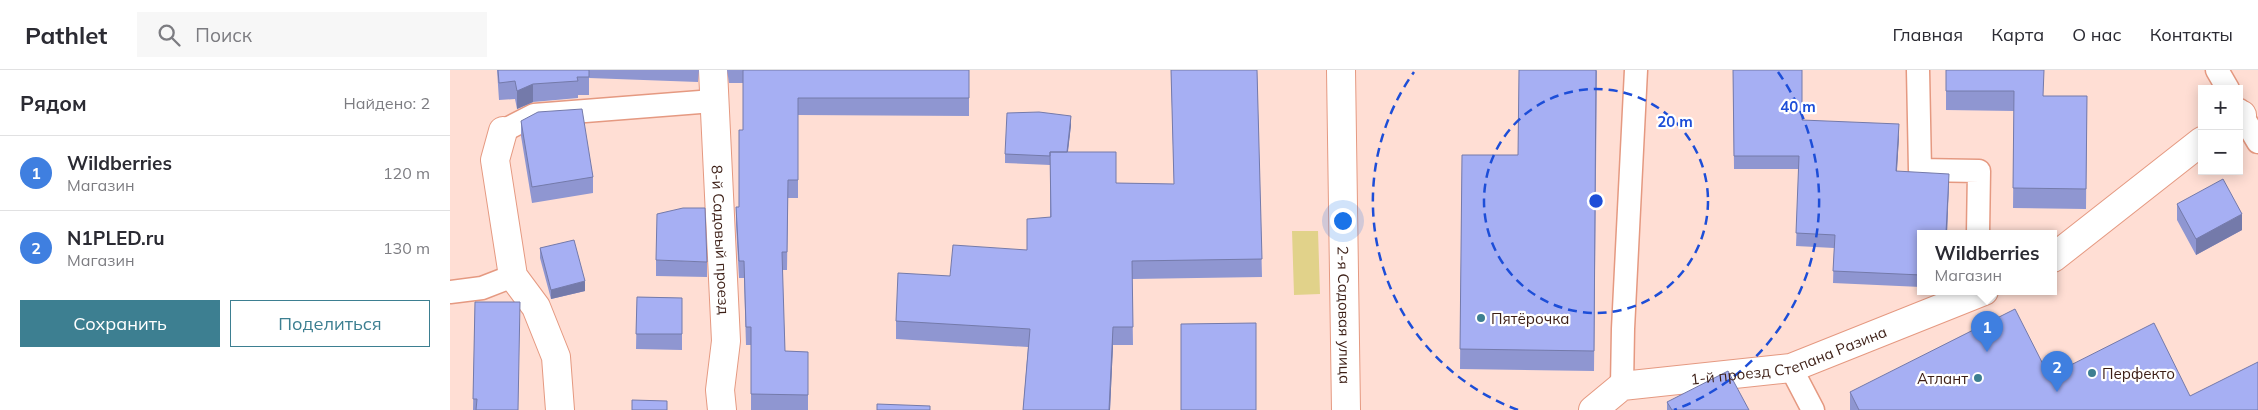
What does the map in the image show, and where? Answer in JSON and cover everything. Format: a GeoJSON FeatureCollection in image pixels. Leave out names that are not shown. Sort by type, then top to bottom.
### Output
{"type":"FeatureCollection","features":[{"type":"Feature","properties":{"kind":"street","name":"8-й Садовый проезд"},"geometry":{"type":"LineString","coordinates":[[713,70],[713,102],[716,120],[726,341],[720,390],[722,410]]}},
{"type":"Feature","properties":{"kind":"street","name":"2-я Садовая улица"},"geometry":{"type":"LineString","coordinates":[[1341,70],[1346,410]]}},
{"type":"Feature","properties":{"kind":"street"},"geometry":{"type":"LineString","coordinates":[[502,131],[495,160],[513,276],[536,307],[556,357],[560,410]]}},
{"type":"Feature","properties":{"kind":"street"},"geometry":{"type":"LineString","coordinates":[[2057,255],[2198,144]]}},
{"type":"Feature","properties":{"kind":"street","name":"1-й проезд Степана Разина"},"geometry":{"type":"LineString","coordinates":[[1622,386],[1791,368],[1972,295]]}},
{"type":"Feature","properties":{"kind":"street"},"geometry":{"type":"LineString","coordinates":[[1592,410],[1622,386]]}},
{"type":"Feature","properties":{"kind":"lane"},"geometry":{"type":"LineString","coordinates":[[1622,386],[1623,329],[1636,70]]}},
{"type":"Feature","properties":{"kind":"lane"},"geometry":{"type":"LineString","coordinates":[[1918,70],[1920,170],[1979,171],[1978,230]]}},
{"type":"Feature","properties":{"kind":"lane"},"geometry":{"type":"LineString","coordinates":[[2218,70],[2226,85]]}},
{"type":"Feature","properties":{"kind":"lane"},"geometry":{"type":"LineString","coordinates":[[502,131],[534,116],[713,102]]}},
{"type":"Feature","properties":{"kind":"lane"},"geometry":{"type":"LineString","coordinates":[[2243,119],[2258,142]]}},
{"type":"Feature","properties":{"kind":"lane"},"geometry":{"type":"LineString","coordinates":[[450,292],[482,288],[513,276]]}},
{"type":"Feature","properties":{"kind":"lane"},"geometry":{"type":"LineString","coordinates":[[1791,368],[1813,410]]}},
{"type":"Feature","properties":{"kind":"shaded area"},"geometry":{"type":"Polygon","coordinates":[[[1292,231],[1318,231],[1320,294],[1294,295],[1292,231]]]}},
{"type":"Feature","properties":{"kind":"building"},"geometry":{"type":"Polygon","coordinates":[[[498,70],[589,70],[589,77],[577,77],[578,81],[533,84],[517,91],[515,81],[499,83],[498,70]]]}},
{"type":"Feature","properties":{"kind":"building"},"geometry":{"type":"Polygon","coordinates":[[[743,70],[969,70],[969,98],[798,98],[798,180],[788,180],[787,252],[782,252],[785,351],[808,352],[808,395],[751,394],[751,327],[746,327],[744,261],[739,261],[736,207],[739,207],[739,130],[743,130],[743,70]]]}},
{"type":"Feature","properties":{"kind":"building"},"geometry":{"type":"Polygon","coordinates":[[[1171,70],[1257,70],[1262,259],[1132,261],[1133,327],[1113,327],[1109,410],[1023,410],[1030,329],[896,321],[898,273],[950,276],[953,245],[1027,250],[1027,219],[1051,217],[1050,152],[1116,152],[1116,183],[1174,184],[1171,70]]]}},
{"type":"Feature","properties":{"kind":"building"},"geometry":{"type":"Polygon","coordinates":[[[1519,70],[1596,70],[1594,351],[1460,349],[1462,155],[1518,155],[1519,70]]]}},
{"type":"Feature","properties":{"kind":"building"},"geometry":{"type":"Polygon","coordinates":[[[1733,70],[1802,70],[1802,120],[1899,124],[1896,171],[1949,174],[1946,230],[1917,230],[1917,275],[1833,271],[1835,235],[1796,233],[1799,156],[1734,156],[1733,70]]]}},
{"type":"Feature","properties":{"kind":"building"},"geometry":{"type":"Polygon","coordinates":[[[1946,70],[2044,70],[2043,96],[2087,96],[2086,189],[2013,188],[2014,91],[1946,91],[1946,70]]]}},
{"type":"Feature","properties":{"kind":"building"},"geometry":{"type":"Polygon","coordinates":[[[582,109],[593,177],[532,187],[521,121],[538,112],[582,109]]]}},
{"type":"Feature","properties":{"kind":"building"},"geometry":{"type":"Polygon","coordinates":[[[1039,112],[1071,116],[1067,152],[1050,152],[1050,156],[1005,154],[1007,113],[1039,112]]]}},
{"type":"Feature","properties":{"kind":"building"},"geometry":{"type":"Polygon","coordinates":[[[2223,179],[2242,214],[2196,239],[2177,204],[2223,179]]]}},
{"type":"Feature","properties":{"kind":"building"},"geometry":{"type":"Polygon","coordinates":[[[683,208],[705,208],[707,262],[656,260],[657,214],[683,208]]]}},
{"type":"Feature","properties":{"kind":"building"},"geometry":{"type":"Polygon","coordinates":[[[574,240],[585,281],[551,290],[540,248],[574,240]]]}},
{"type":"Feature","properties":{"kind":"building"},"geometry":{"type":"Polygon","coordinates":[[[637,297],[682,298],[682,334],[636,334],[637,297]]]}},
{"type":"Feature","properties":{"kind":"building"},"geometry":{"type":"Polygon","coordinates":[[[475,302],[520,302],[518,410],[476,410],[477,399],[473,399],[475,302]]]}},
{"type":"Feature","properties":{"kind":"building","name":"Атлант"},"geometry":{"type":"Polygon","coordinates":[[[2015,309],[2049,376],[2154,323],[2190,396],[2258,362],[2258,410],[1859,410],[1850,392],[2015,309]]]}},
{"type":"Feature","properties":{"kind":"building"},"geometry":{"type":"Polygon","coordinates":[[[1256,323],[1256,410],[1181,410],[1181,324],[1256,323]]]}},
{"type":"Feature","properties":{"kind":"building"},"geometry":{"type":"Polygon","coordinates":[[[1728,371],[1749,410],[1672,410],[1667,402],[1728,371]]]}},
{"type":"Feature","properties":{"kind":"building"},"geometry":{"type":"Polygon","coordinates":[[[632,400],[667,401],[667,410],[632,410],[632,400]]]}},
{"type":"Feature","properties":{"kind":"building"},"geometry":{"type":"Polygon","coordinates":[[[877,404],[930,406],[930,410],[877,410],[877,404]]]}},
{"type":"Feature","properties":{"kind":"place","name":"Пятёрочка"},"geometry":{"type":"Point","coordinates":[1481,318]}},
{"type":"Feature","properties":{"kind":"place","name":"Wildberries"},"geometry":{"type":"Point","coordinates":[1987,352]}},
{"type":"Feature","properties":{"kind":"place","name":"Перфекто"},"geometry":{"type":"Point","coordinates":[2092,373]}},
{"type":"Feature","properties":{"kind":"place","name":"Атлант"},"geometry":{"type":"Point","coordinates":[1978,378]}},
{"type":"Feature","properties":{"kind":"place","name":"N1PLED.ru"},"geometry":{"type":"Point","coordinates":[2057,392]}}]}
